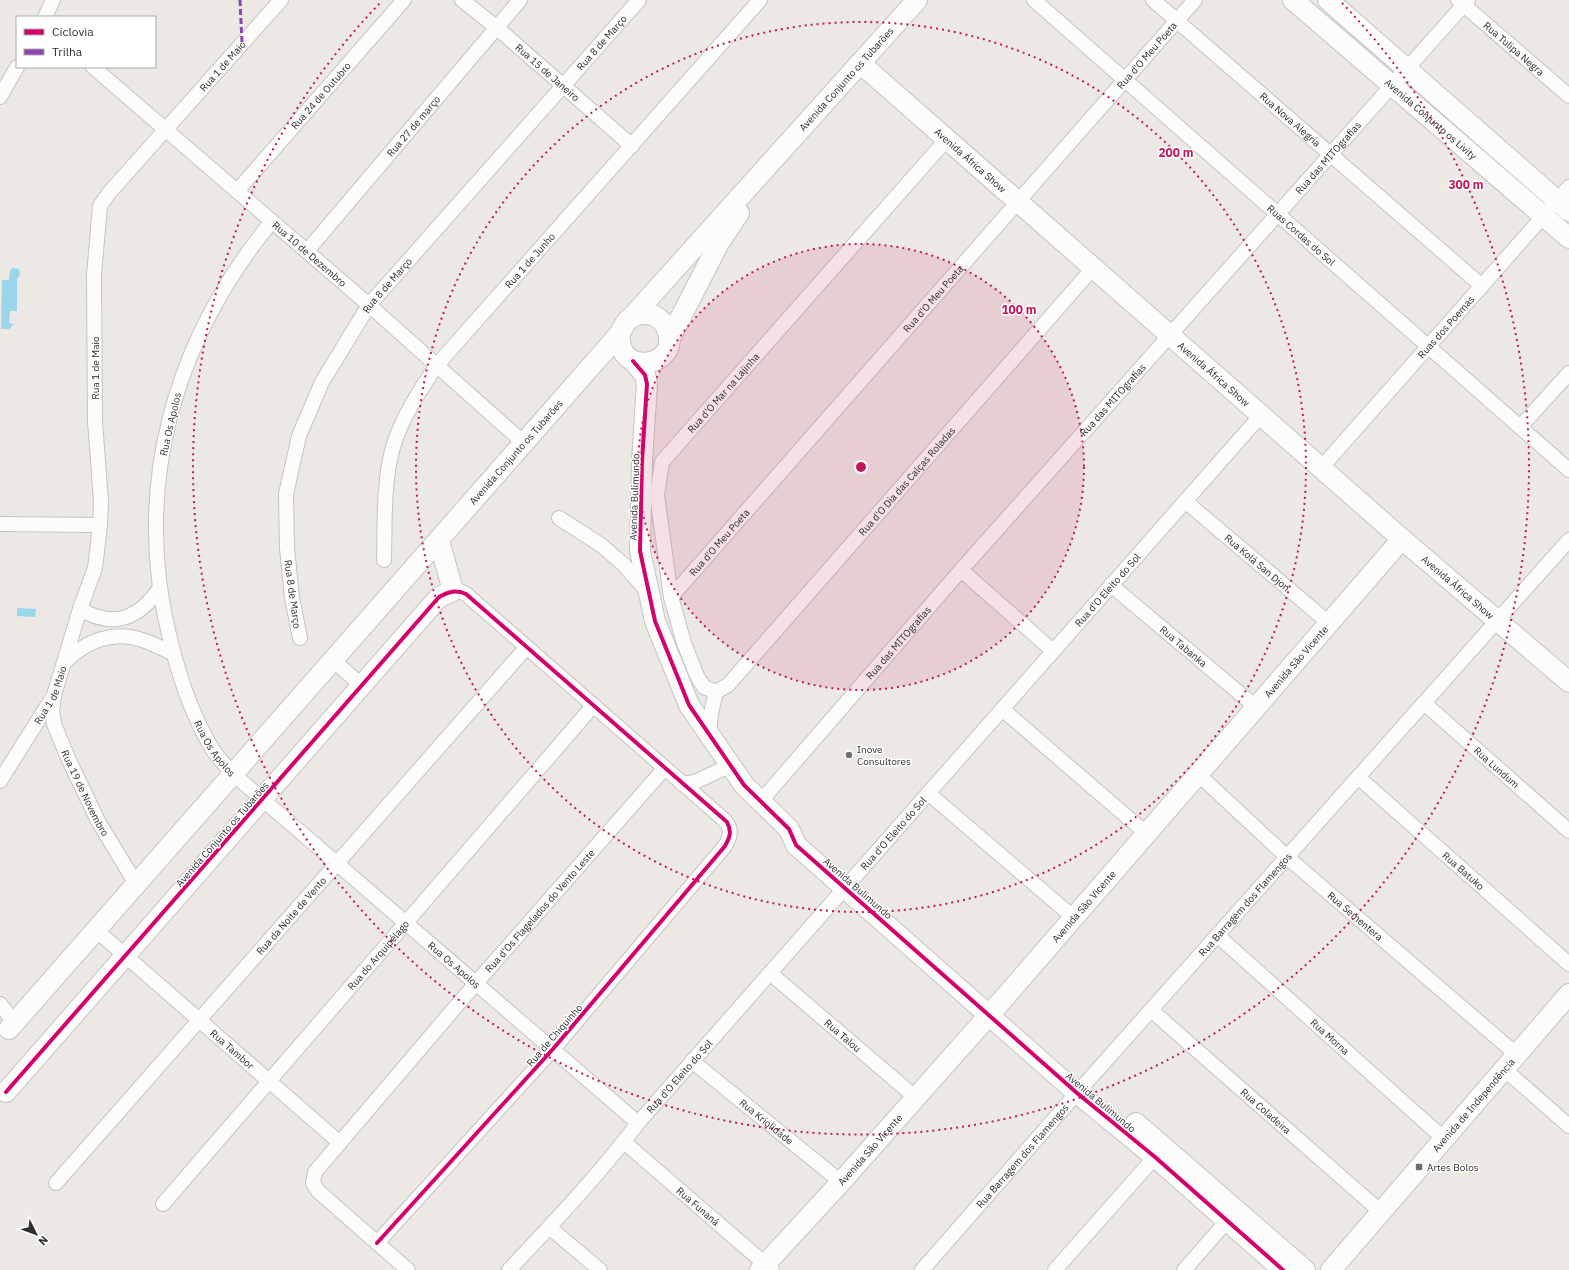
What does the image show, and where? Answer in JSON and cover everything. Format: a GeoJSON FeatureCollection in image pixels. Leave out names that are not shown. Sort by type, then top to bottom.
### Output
{"type":"FeatureCollection","features":[{"type":"Feature","properties":{"kind":"street"},"geometry":{"type":"LineString","coordinates":[[46,16],[54,0]]}},
{"type":"Feature","properties":{"kind":"street","name":"Rua 1 de Maio"},"geometry":{"type":"LineString","coordinates":[[0,781],[54,695],[80,610],[95,568],[100,525],[95,421],[94,283],[100,206],[109,193],[280,0]]}},
{"type":"Feature","properties":{"kind":"street","name":"Rua 24 de Outubro"},"geometry":{"type":"LineString","coordinates":[[237,191],[404,0]]}},
{"type":"Feature","properties":{"kind":"street","name":"Rua 15 de Janeiro"},"geometry":{"type":"LineString","coordinates":[[462,0],[496,27],[632,146]]}},
{"type":"Feature","properties":{"kind":"street","name":"Rua 27 de março"},"geometry":{"type":"LineString","coordinates":[[307,251],[520,0]]}},
{"type":"Feature","properties":{"kind":"street","name":"Rua 8 de Março"},"geometry":{"type":"LineString","coordinates":[[300,638],[291,591],[287,548],[286,494],[299,436],[322,382],[369,305],[562,85],[639,0]]}},
{"type":"Feature","properties":{"kind":"street","name":"Rua 1 de Junho"},"geometry":{"type":"LineString","coordinates":[[384,560],[385,487],[393,446],[415,398],[437,365],[760,0]]}},
{"type":"Feature","properties":{"kind":"street","name":"Avenida Conjunto os Tubarões"},"geometry":{"type":"LineString","coordinates":[[12,1026],[625,326],[917,0]]}},
{"type":"Feature","properties":{"kind":"street","name":"Ruas Cordas do Sol"},"geometry":{"type":"LineString","coordinates":[[1034,0],[1569,470]]}},
{"type":"Feature","properties":{"kind":"street","name":"Rua Nova Alegria"},"geometry":{"type":"LineString","coordinates":[[1152,0],[1482,286]]}},
{"type":"Feature","properties":{"kind":"street","name":"Rua d'O Meu Poeta"},"geometry":{"type":"LineString","coordinates":[[671,597],[1195,0]]}},
{"type":"Feature","properties":{"kind":"street","name":"Avenida Conjunto os Livity"},"geometry":{"type":"LineString","coordinates":[[1293,0],[1569,238]]}},
{"type":"Feature","properties":{"kind":"street"},"geometry":{"type":"LineString","coordinates":[[1328,0],[1407,69],[1565,200]]}},
{"type":"Feature","properties":{"kind":"street","name":"Rua das MITOgrafias"},"geometry":{"type":"LineString","coordinates":[[760,802],[961,570],[1407,69],[1463,2]]}},
{"type":"Feature","properties":{"kind":"street","name":"Rua Tulipa Negra"},"geometry":{"type":"LineString","coordinates":[[1463,2],[1569,96]]}},
{"type":"Feature","properties":{"kind":"street","name":"Avenida África Show"},"geometry":{"type":"LineString","coordinates":[[860,63],[1171,334],[1402,539],[1569,682]]}},
{"type":"Feature","properties":{"kind":"street"},"geometry":{"type":"LineString","coordinates":[[0,97],[16,68]]}},
{"type":"Feature","properties":{"kind":"street","name":"Rua 10 de Dezembro"},"geometry":{"type":"LineString","coordinates":[[94,68],[369,305],[524,443]]}},
{"type":"Feature","properties":{"kind":"street","name":"Rua d'O Mar na Lajinha"},"geometry":{"type":"LineString","coordinates":[[716,692],[704,687],[697,676],[684,643],[671,597],[657,495],[662,462],[947,139]]}},
{"type":"Feature","properties":{"kind":"street"},"geometry":{"type":"LineString","coordinates":[[648,394],[666,348],[718,243],[775,157]]}},
{"type":"Feature","properties":{"kind":"street","name":"Ruas dos Poemas"},"geometry":{"type":"LineString","coordinates":[[1322,467],[1544,216],[1565,200]]}},
{"type":"Feature","properties":{"kind":"street","name":"Rua Os Apolos"},"geometry":{"type":"LineString","coordinates":[[272,221],[237,266],[219,296],[196,340],[176,393],[163,448],[158,483],[156,532],[160,588],[174,654],[187,693],[204,732],[214,750],[232,773],[638,1123]]}},
{"type":"Feature","properties":{"kind":"street","name":"Rua d'O Dia das Calças Roladas"},"geometry":{"type":"LineString","coordinates":[[716,692],[728,685],[1094,267]]}},
{"type":"Feature","properties":{"kind":"street"},"geometry":{"type":"LineString","coordinates":[[593,364],[609,357],[629,358],[649,363],[657,360],[666,348],[665,325],[660,319],[645,314],[625,326],[619,341],[621,349],[629,358],[645,375],[648,394]]}},
{"type":"Feature","properties":{"kind":"street"},"geometry":{"type":"LineString","coordinates":[[1520,427],[1569,372]]}},
{"type":"Feature","properties":{"kind":"street","name":"Avenida Bulimundo"},"geometry":{"type":"LineString","coordinates":[[648,394],[642,461],[640,551],[647,591],[655,621],[671,664],[689,705],[729,766],[760,802],[789,830],[804,835],[849,883],[1082,1088],[1155,1157],[1283,1270]]}},
{"type":"Feature","properties":{"kind":"street","name":"Rua d'O Eleito do Sol"},"geometry":{"type":"LineString","coordinates":[[509,1270],[624,1142],[638,1123],[692,1061],[1262,414]]}},
{"type":"Feature","properties":{"kind":"street","name":"Rua Kolá San Djon"},"geometry":{"type":"LineString","coordinates":[[1185,501],[1330,624]]}},
{"type":"Feature","properties":{"kind":"street"},"geometry":{"type":"LineString","coordinates":[[559,518],[601,545],[623,564],[647,591]]}},
{"type":"Feature","properties":{"kind":"street"},"geometry":{"type":"LineString","coordinates":[[0,524],[100,525]]}},
{"type":"Feature","properties":{"kind":"street","name":"Avenida São Vicente"},"geometry":{"type":"LineString","coordinates":[[766,1268],[1257,708],[1402,539]]}},
{"type":"Feature","properties":{"kind":"street"},"geometry":{"type":"LineString","coordinates":[[439,540],[453,591],[460,591],[466,594],[682,784],[695,782],[729,766]]}},
{"type":"Feature","properties":{"kind":"street","name":"Rua Barragem dos Flamengos"},"geometry":{"type":"LineString","coordinates":[[922,1270],[1217,935],[1569,540]]}},
{"type":"Feature","properties":{"kind":"street"},"geometry":{"type":"LineString","coordinates":[[961,570],[1053,651]]}},
{"type":"Feature","properties":{"kind":"street","name":"Rua Tabanka"},"geometry":{"type":"LineString","coordinates":[[1111,585],[1257,708]]}},
{"type":"Feature","properties":{"kind":"street"},"geometry":{"type":"LineString","coordinates":[[80,610],[91,616],[103,619],[116,620],[129,617],[141,610],[150,602],[160,588]]}},
{"type":"Feature","properties":{"kind":"street","name":"Avenida Conjunto os Tubarões"},"geometry":{"type":"LineString","coordinates":[[6,1092],[439,597],[453,591]]}},
{"type":"Feature","properties":{"kind":"street"},"geometry":{"type":"LineString","coordinates":[[64,663],[77,651],[92,642],[108,637],[126,636],[142,640],[174,654]]}},
{"type":"Feature","properties":{"kind":"street","name":"Rua da Noite de Vento"},"geometry":{"type":"LineString","coordinates":[[56,1183],[526,648]]}},
{"type":"Feature","properties":{"kind":"street"},"geometry":{"type":"LineString","coordinates":[[333,660],[362,686]]}},
{"type":"Feature","properties":{"kind":"street"},"geometry":{"type":"LineString","coordinates":[[709,736],[711,713],[716,692]]}},
{"type":"Feature","properties":{"kind":"street","name":"Rua 19 de Novembro"},"geometry":{"type":"LineString","coordinates":[[54,695],[52,710],[54,724],[68,758],[98,821],[136,884]]}},
{"type":"Feature","properties":{"kind":"street","name":"Rua Lundum"},"geometry":{"type":"LineString","coordinates":[[1424,703],[1569,831]]}},
{"type":"Feature","properties":{"kind":"street","name":"Rua do Arquipélago"},"geometry":{"type":"LineString","coordinates":[[163,1204],[593,706]]}},
{"type":"Feature","properties":{"kind":"street"},"geometry":{"type":"LineString","coordinates":[[1002,709],[1147,834]]}},
{"type":"Feature","properties":{"kind":"street","name":"Rua d'Os Flagelados do Vento Leste"},"geometry":{"type":"LineString","coordinates":[[377,1243],[318,1191],[313,1183],[315,1172],[476,983],[664,769]]}},
{"type":"Feature","properties":{"kind":"street","name":"Rua Sementera"},"geometry":{"type":"LineString","coordinates":[[1198,774],[1510,1061],[1569,1126]]}},
{"type":"Feature","properties":{"kind":"street","name":"Rua Batuko"},"geometry":{"type":"LineString","coordinates":[[1358,777],[1569,964]]}},
{"type":"Feature","properties":{"kind":"street","name":"Rua de Chiquinho"},"geometry":{"type":"LineString","coordinates":[[377,1243],[553,1049],[725,846],[730,838],[731,830],[727,822],[682,784]]}},
{"type":"Feature","properties":{"kind":"street"},"geometry":{"type":"LineString","coordinates":[[928,793],[1073,917]]}},
{"type":"Feature","properties":{"kind":"street","name":"Rua Tambor"},"geometry":{"type":"LineString","coordinates":[[96,930],[198,1020],[270,1080],[340,1143]]}},
{"type":"Feature","properties":{"kind":"street","name":"Rua Morna"},"geometry":{"type":"LineString","coordinates":[[1217,935],[1443,1138]]}},
{"type":"Feature","properties":{"kind":"street","name":"Rua Talou"},"geometry":{"type":"LineString","coordinates":[[770,973],[915,1097]]}},
{"type":"Feature","properties":{"kind":"street","name":"Avenida de Independência"},"geometry":{"type":"LineString","coordinates":[[1331,1270],[1443,1138],[1569,994]]}},
{"type":"Feature","properties":{"kind":"street"},"geometry":{"type":"LineString","coordinates":[[0,1004],[12,1026]]}},
{"type":"Feature","properties":{"kind":"street","name":"Rua Coladeira"},"geometry":{"type":"LineString","coordinates":[[1151,1010],[1381,1212]]}},
{"type":"Feature","properties":{"kind":"street","name":"Rua Kriolidade"},"geometry":{"type":"LineString","coordinates":[[692,1061],[842,1182]]}},
{"type":"Feature","properties":{"kind":"street","name":"Avenida Bulimundo"},"geometry":{"type":"LineString","coordinates":[[1082,1088],[1166,1148],[1305,1270]]}},
{"type":"Feature","properties":{"kind":"street","name":"Rua Funaná"},"geometry":{"type":"LineString","coordinates":[[624,1142],[766,1268]]}},
{"type":"Feature","properties":{"kind":"street"},"geometry":{"type":"LineString","coordinates":[[1055,1270],[1155,1157]]}},
{"type":"Feature","properties":{"kind":"street"},"geometry":{"type":"LineString","coordinates":[[1184,1270],[1227,1220]]}},
{"type":"Feature","properties":{"kind":"street"},"geometry":{"type":"LineString","coordinates":[[549,1227],[600,1270]]}},
{"type":"Feature","properties":{"kind":"street"},"geometry":{"type":"LineString","coordinates":[[377,1243],[408,1270]]}},
{"type":"Feature","properties":{"kind":"water"},"geometry":{"type":"Polygon","coordinates":[[[13,268],[19,269],[20,275],[17,279],[17,311],[10,311],[9,323],[14,324],[9,329],[1,329],[2,280],[9,280],[10,270],[13,268]]]}},
{"type":"Feature","properties":{"kind":"water"},"geometry":{"type":"Polygon","coordinates":[[[17,608],[36,609],[35,617],[17,616],[17,608]]]}},
{"type":"Feature","properties":{"kind":"marked path"},"geometry":{"type":"LineString","coordinates":[[240,0],[242,43]]}},
{"type":"Feature","properties":{"kind":"cycle path"},"geometry":{"type":"LineString","coordinates":[[633,361],[645,375],[647,384],[642,461],[640,551],[655,621],[689,705],[744,785],[789,829],[796,845],[1077,1093],[1155,1157],[1283,1270]]}},
{"type":"Feature","properties":{"kind":"cycle path"},"geometry":{"type":"LineString","coordinates":[[6,1092],[439,597],[452,592],[462,592],[727,822],[730,829],[730,834],[725,846],[553,1049],[377,1243]]}},
{"type":"Feature","properties":{"kind":"place","name":"Inove Consultores"},"geometry":{"type":"Point","coordinates":[849,755]}},
{"type":"Feature","properties":{"kind":"place","name":"Artes Bolos"},"geometry":{"type":"Point","coordinates":[1419,1167]}}]}
